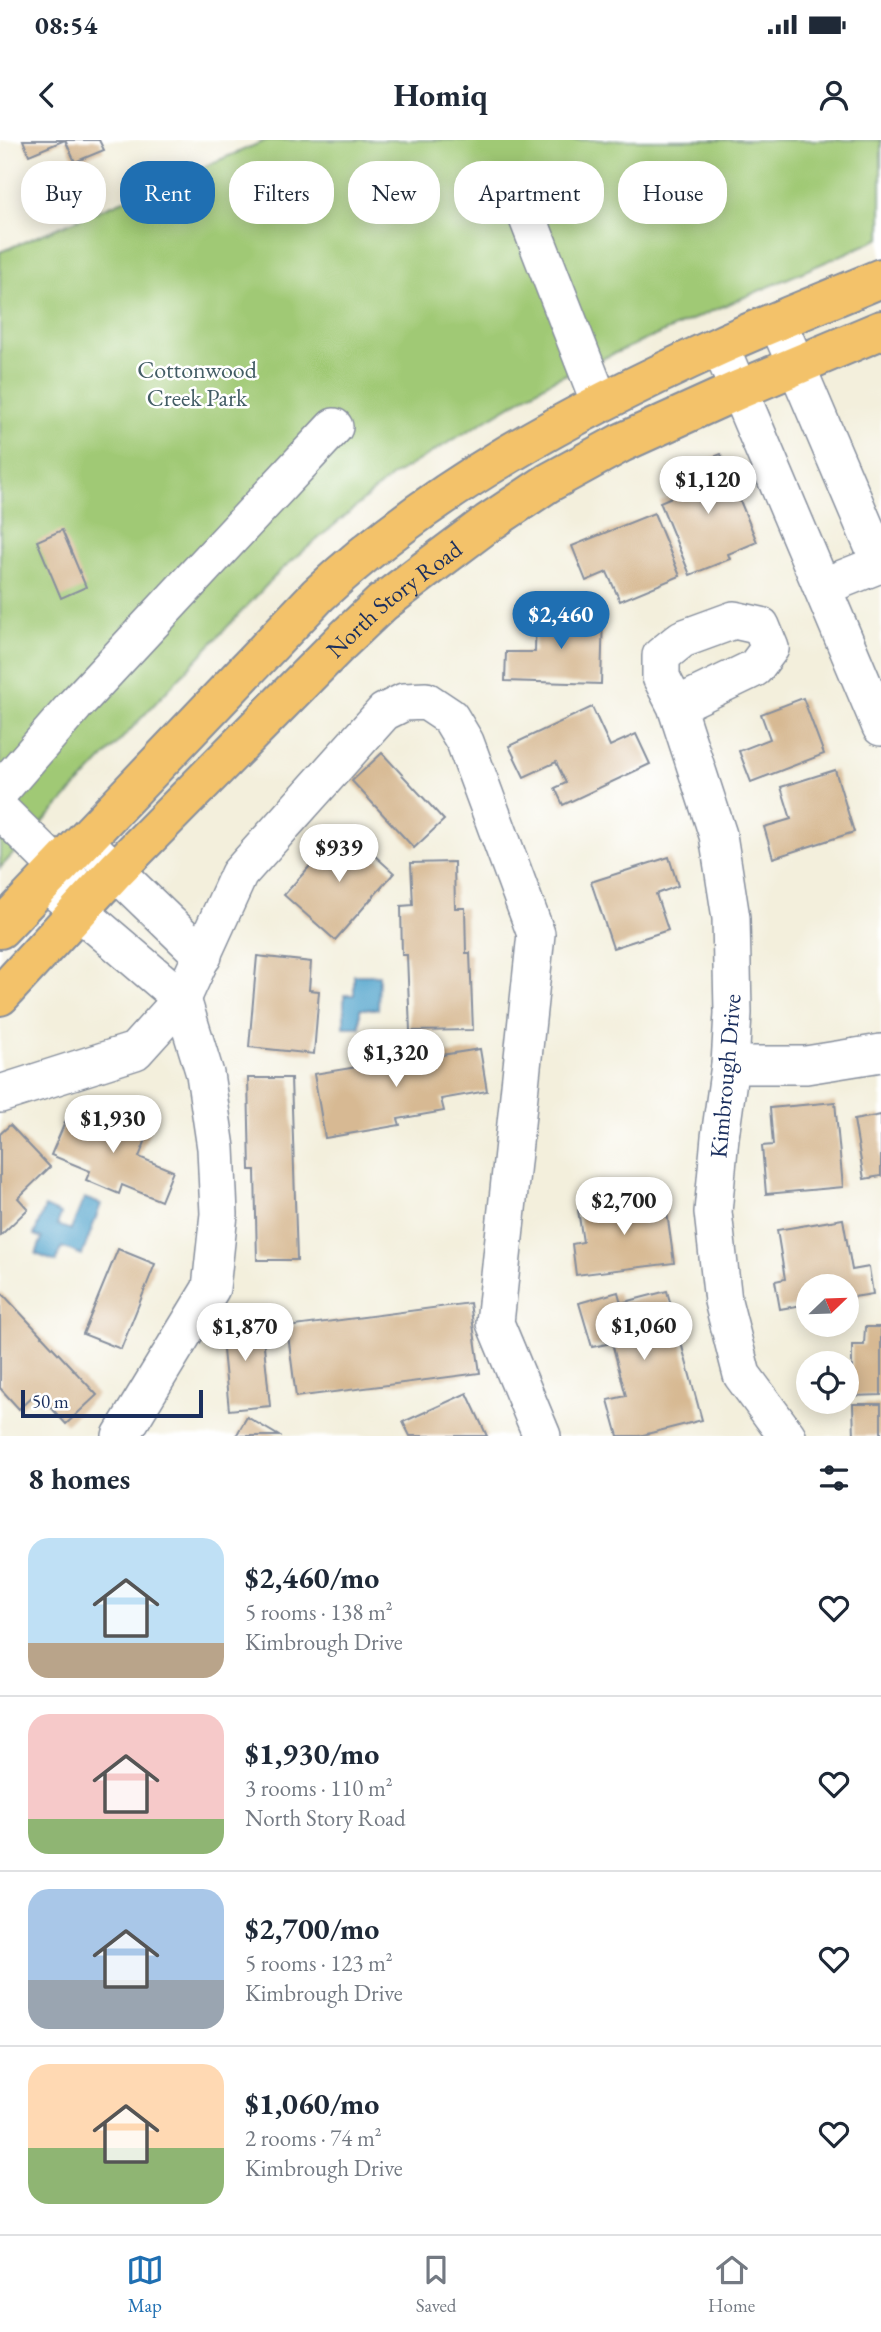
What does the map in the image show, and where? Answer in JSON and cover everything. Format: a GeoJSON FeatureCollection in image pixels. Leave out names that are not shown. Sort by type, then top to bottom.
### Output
{"type":"FeatureCollection","features":[{"type":"Feature","properties":{"kind":"main road","name":"North Story Road"},"geometry":{"type":"LineString","coordinates":[[0,929],[318,595],[351,565],[436,500],[509,453],[600,403],[720,346],[881,278]]}},
{"type":"Feature","properties":{"kind":"main road","name":"North Story Road"},"geometry":{"type":"LineString","coordinates":[[0,996],[116,870],[382,603],[488,523],[548,484],[621,443],[881,330]]}},
{"type":"Feature","properties":{"kind":"main road"},"geometry":{"type":"LineString","coordinates":[[600,403],[621,443]]}},
{"type":"Feature","properties":{"kind":"street"},"geometry":{"type":"LineString","coordinates":[[530,224],[600,403]]}},
{"type":"Feature","properties":{"kind":"street"},"geometry":{"type":"LineString","coordinates":[[778,323],[881,565],[822,587]]}},
{"type":"Feature","properties":{"kind":"street"},"geometry":{"type":"LineString","coordinates":[[720,346],[881,727]]}},
{"type":"Feature","properties":{"kind":"street"},"geometry":{"type":"LineString","coordinates":[[0,791],[75,705],[334,427]]}},
{"type":"Feature","properties":{"kind":"street"},"geometry":{"type":"LineString","coordinates":[[0,1094],[135,1051],[182,999],[239,874],[384,712],[404,702],[426,701],[450,717],[464,742],[536,934],[495,1323],[542,1436]]}},
{"type":"Feature","properties":{"kind":"street","name":"Kimbrough Drive"},"geometry":{"type":"LineString","coordinates":[[676,706],[718,835],[731,918],[733,1013],[730,1065],[713,1212],[723,1301],[742,1375],[787,1436]]}},
{"type":"Feature","properties":{"kind":"street"},"geometry":{"type":"LineString","coordinates":[[0,810],[52,875],[182,999],[205,1074],[216,1149],[219,1213],[211,1288],[121,1436]]}},
{"type":"Feature","properties":{"kind":"street"},"geometry":{"type":"LineString","coordinates":[[84,841],[203,956]]}},
{"type":"Feature","properties":{"kind":"street"},"geometry":{"type":"LineString","coordinates":[[730,1065],[806,1065],[881,1053]]}},
{"type":"Feature","properties":{"kind":"green space","name":"Cottonwood Creek Park"},"geometry":{"type":"Polygon","coordinates":[[[267,140],[881,140],[881,238],[553,380],[391,477],[280,571],[0,868],[0,252],[67,224],[106,224],[106,208],[120,202],[120,224],[215,224],[215,162],[267,140]]]}},
{"type":"Feature","properties":{"kind":"water"},"geometry":{"type":"Polygon","coordinates":[[[354,975],[379,975],[378,1009],[360,1009],[360,1027],[344,1027],[344,995],[354,995],[354,975]]]}},
{"type":"Feature","properties":{"kind":"water"},"geometry":{"type":"Polygon","coordinates":[[[84,1198],[101,1204],[82,1255],[62,1247],[56,1262],[36,1254],[42,1238],[34,1235],[45,1207],[61,1214],[57,1225],[71,1230],[84,1198]]]}},
{"type":"Feature","properties":{"kind":"building"},"geometry":{"type":"Polygon","coordinates":[[[23,140],[65,140],[29,155],[23,140]]]}},
{"type":"Feature","properties":{"kind":"building"},"geometry":{"type":"Polygon","coordinates":[[[65,140],[99,140],[104,150],[75,161],[65,140]]]}},
{"type":"Feature","properties":{"kind":"building"},"geometry":{"type":"Polygon","coordinates":[[[721,454],[757,542],[728,554],[730,559],[690,575],[660,502],[681,493],[678,486],[690,481],[685,468],[721,454]]]}},
{"type":"Feature","properties":{"kind":"building"},"geometry":{"type":"Polygon","coordinates":[[[654,513],[680,576],[620,601],[607,572],[586,581],[572,546],[654,513]]]}},
{"type":"Feature","properties":{"kind":"building"},"geometry":{"type":"Polygon","coordinates":[[[62,530],[86,587],[61,598],[37,541],[62,530]]]}},
{"type":"Feature","properties":{"kind":"building"},"geometry":{"type":"Polygon","coordinates":[[[536,612],[603,614],[601,684],[505,681],[506,652],[535,652],[536,612]]]}},
{"type":"Feature","properties":{"kind":"building"},"geometry":{"type":"Polygon","coordinates":[[[803,698],[824,754],[751,782],[739,751],[770,739],[761,714],[803,698]]]}},
{"type":"Feature","properties":{"kind":"building"},"geometry":{"type":"Polygon","coordinates":[[[592,707],[610,746],[636,734],[650,764],[563,805],[555,788],[566,783],[556,762],[524,777],[509,746],[592,707]]]}},
{"type":"Feature","properties":{"kind":"building"},"geometry":{"type":"Polygon","coordinates":[[[382,753],[444,820],[414,848],[352,781],[382,753]]]}},
{"type":"Feature","properties":{"kind":"building"},"geometry":{"type":"Polygon","coordinates":[[[835,770],[854,832],[773,858],[764,827],[791,819],[781,787],[835,770]]]}},
{"type":"Feature","properties":{"kind":"building"},"geometry":{"type":"Polygon","coordinates":[[[344,828],[394,873],[335,940],[284,895],[344,828]]]}},
{"type":"Feature","properties":{"kind":"building"},"geometry":{"type":"Polygon","coordinates":[[[669,857],[678,886],[656,894],[668,930],[613,948],[591,882],[669,857]]]}},
{"type":"Feature","properties":{"kind":"building"},"geometry":{"type":"Polygon","coordinates":[[[454,862],[455,908],[465,908],[473,1030],[410,1031],[407,955],[402,955],[401,906],[413,905],[411,863],[454,862]]]}},
{"type":"Feature","properties":{"kind":"building"},"geometry":{"type":"Polygon","coordinates":[[[257,956],[311,962],[309,990],[319,991],[314,1054],[249,1047],[257,956]]]}},
{"type":"Feature","properties":{"kind":"building"},"geometry":{"type":"Polygon","coordinates":[[[433,1046],[435,1056],[480,1049],[487,1091],[441,1099],[444,1111],[398,1119],[400,1125],[325,1138],[314,1074],[388,1062],[386,1054],[433,1046]]]}},
{"type":"Feature","properties":{"kind":"building"},"geometry":{"type":"Polygon","coordinates":[[[248,1078],[291,1078],[297,1260],[257,1260],[255,1170],[250,1170],[248,1078]]]}},
{"type":"Feature","properties":{"kind":"building"},"geometry":{"type":"Polygon","coordinates":[[[835,1102],[843,1187],[766,1194],[762,1146],[773,1145],[770,1108],[835,1102]]]}},
{"type":"Feature","properties":{"kind":"building"},"geometry":{"type":"Polygon","coordinates":[[[114,1112],[151,1127],[139,1157],[173,1171],[161,1201],[122,1185],[119,1194],[86,1180],[90,1171],[51,1155],[66,1120],[77,1125],[82,1114],[108,1125],[114,1112]]]}},
{"type":"Feature","properties":{"kind":"building"},"geometry":{"type":"Polygon","coordinates":[[[881,1115],[881,1176],[864,1179],[854,1120],[881,1115]]]}},
{"type":"Feature","properties":{"kind":"building"},"geometry":{"type":"Polygon","coordinates":[[[10,1125],[50,1167],[18,1198],[28,1209],[0,1236],[0,1134],[10,1125]]]}},
{"type":"Feature","properties":{"kind":"building"},"geometry":{"type":"Polygon","coordinates":[[[665,1198],[674,1263],[576,1275],[572,1244],[583,1242],[578,1210],[665,1198]]]}},
{"type":"Feature","properties":{"kind":"building"},"geometry":{"type":"Polygon","coordinates":[[[843,1219],[852,1270],[869,1267],[873,1294],[859,1296],[859,1274],[796,1274],[796,1306],[780,1309],[775,1281],[785,1279],[777,1230],[843,1219]]]}},
{"type":"Feature","properties":{"kind":"building"},"geometry":{"type":"Polygon","coordinates":[[[118,1249],[155,1264],[121,1349],[83,1334],[118,1249]]]}},
{"type":"Feature","properties":{"kind":"building"},"geometry":{"type":"Polygon","coordinates":[[[0,1291],[97,1395],[66,1424],[37,1392],[19,1409],[0,1388],[0,1291]]]}},
{"type":"Feature","properties":{"kind":"building"},"geometry":{"type":"Polygon","coordinates":[[[667,1291],[702,1420],[639,1436],[618,1436],[608,1400],[626,1396],[612,1343],[592,1347],[579,1303],[618,1292],[621,1303],[667,1291]]]}},
{"type":"Feature","properties":{"kind":"building"},"geometry":{"type":"Polygon","coordinates":[[[470,1303],[480,1373],[296,1397],[287,1327],[470,1303]]]}},
{"type":"Feature","properties":{"kind":"building"},"geometry":{"type":"Polygon","coordinates":[[[261,1316],[270,1406],[229,1410],[220,1320],[261,1316]]]}},
{"type":"Feature","properties":{"kind":"building"},"geometry":{"type":"Polygon","coordinates":[[[865,1327],[881,1327],[881,1395],[859,1396],[859,1351],[852,1351],[852,1345],[864,1345],[865,1327]]]}},
{"type":"Feature","properties":{"kind":"building"},"geometry":{"type":"Polygon","coordinates":[[[467,1393],[487,1436],[410,1436],[403,1422],[467,1393]]]}},
{"type":"Feature","properties":{"kind":"building"},"geometry":{"type":"Polygon","coordinates":[[[859,1404],[881,1404],[881,1436],[854,1436],[853,1414],[859,1414],[859,1404]]]}},
{"type":"Feature","properties":{"kind":"building"},"geometry":{"type":"Polygon","coordinates":[[[247,1417],[279,1436],[236,1436],[247,1417]]]}}]}
